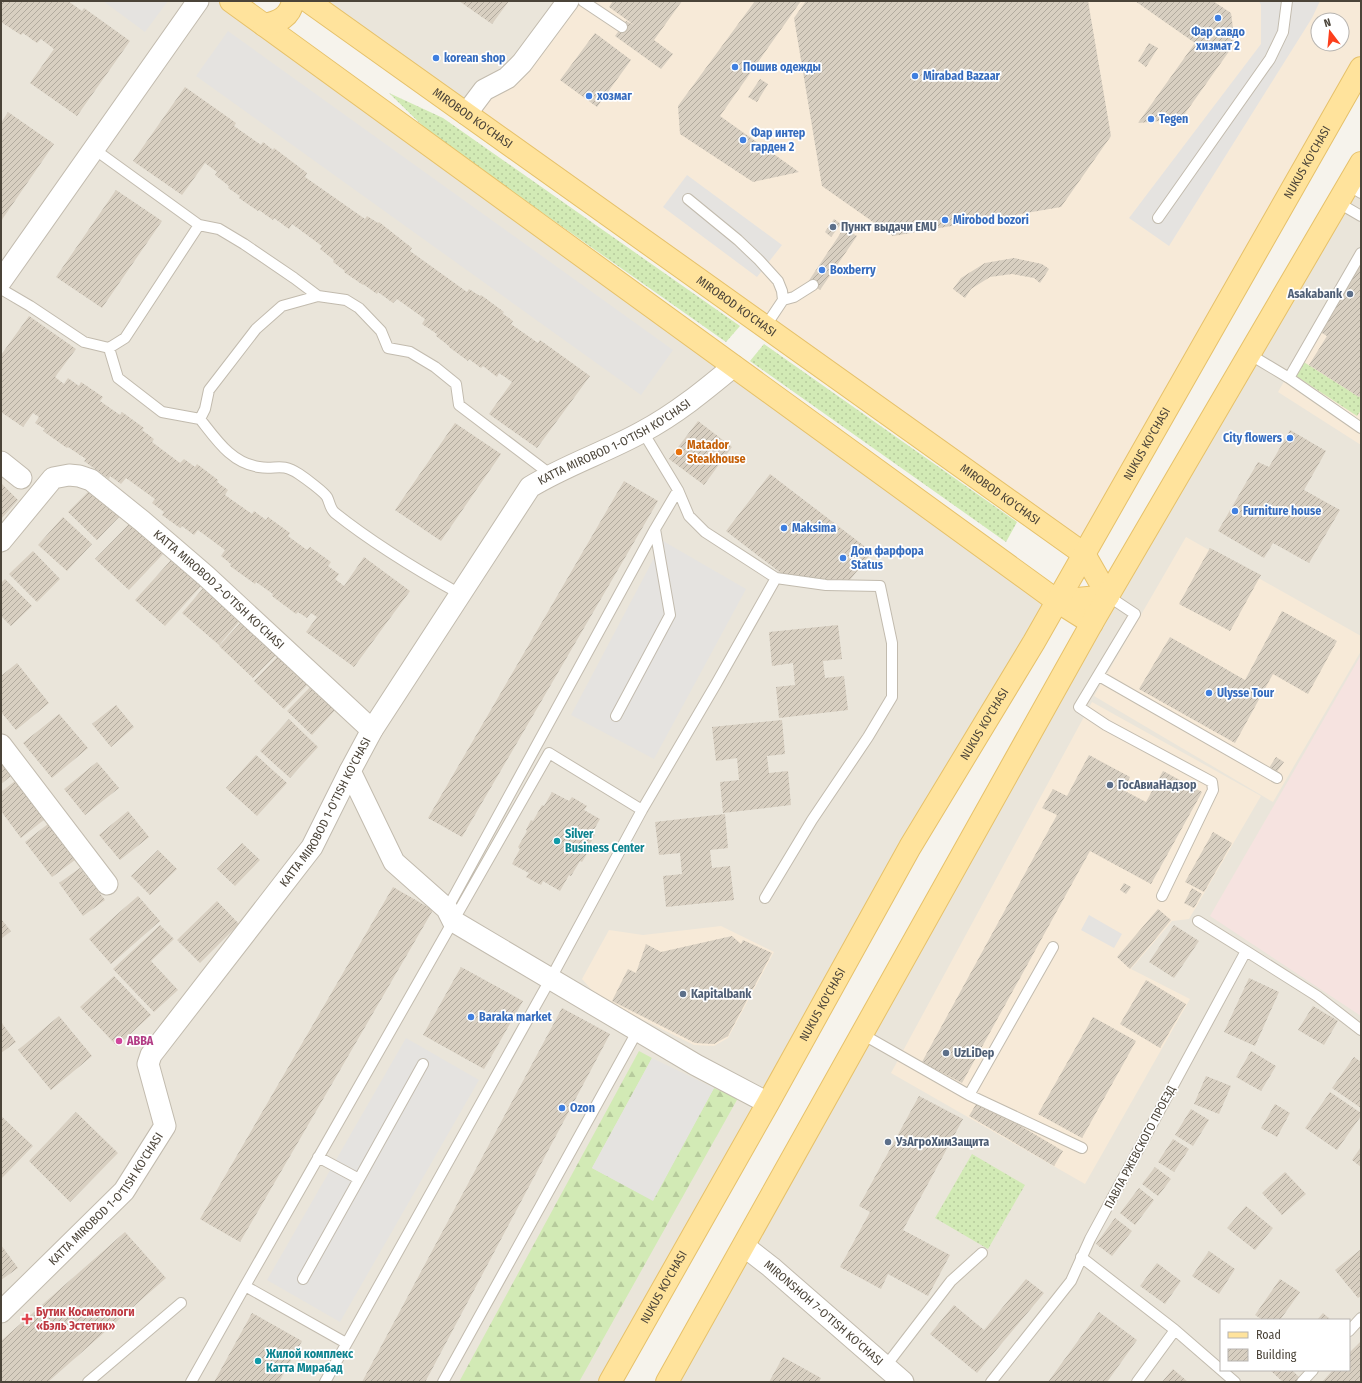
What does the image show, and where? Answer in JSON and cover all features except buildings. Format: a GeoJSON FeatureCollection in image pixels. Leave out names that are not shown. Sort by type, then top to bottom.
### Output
{"type":"FeatureCollection","features":[{"type":"Feature","properties":{"kind":"main road"},"geometry":{"type":"LineString","coordinates":[[231,1],[1057,601],[1092,623]]}},
{"type":"Feature","properties":{"kind":"main road"},"geometry":{"type":"LineString","coordinates":[[264,25],[283,19],[291,9],[293,1]]}},
{"type":"Feature","properties":{"kind":"main road","name":"MIROBOD KO'CHASI"},"geometry":{"type":"LineString","coordinates":[[308,1],[1084,554],[1108,596]]}},
{"type":"Feature","properties":{"kind":"main road","name":"NUKUS KO'CHASI"},"geometry":{"type":"LineString","coordinates":[[610,1382],[768,1103],[910,847],[1034,642],[1361,68]]}},
{"type":"Feature","properties":{"kind":"main road"},"geometry":{"type":"LineString","coordinates":[[666,1382],[744,1246],[1092,623],[1249,354],[1349,193],[1361,163]]}},
{"type":"Feature","properties":{"kind":"main road"},"geometry":{"type":"LineString","coordinates":[[1057,601],[1108,596]]}},
{"type":"Feature","properties":{"kind":"street"},"geometry":{"type":"LineString","coordinates":[[1,280],[198,1]]}},
{"type":"Feature","properties":{"kind":"street"},"geometry":{"type":"LineString","coordinates":[[466,114],[484,90],[507,78],[522,62],[568,1]]}},
{"type":"Feature","properties":{"kind":"street","name":"KATTA MIROBOD 1-O'TISH KO'CHASI"},"geometry":{"type":"LineString","coordinates":[[1,1312],[124,1191],[165,1126],[148,1064],[151,1055],[312,847],[372,730],[530,487],[550,474],[643,432],[694,400],[734,366]]}},
{"type":"Feature","properties":{"kind":"street"},"geometry":{"type":"LineString","coordinates":[[1,462],[21,478]]}},
{"type":"Feature","properties":{"kind":"street","name":"KATTA MIROBOD 2-O'TISH KO'CHASI"},"geometry":{"type":"LineString","coordinates":[[1,541],[53,478],[69,475],[79,476],[91,480],[142,521],[206,576],[372,730]]}},
{"type":"Feature","properties":{"kind":"street"},"geometry":{"type":"LineString","coordinates":[[1,745],[108,884]]}},
{"type":"Feature","properties":{"kind":"street"},"geometry":{"type":"LineString","coordinates":[[350,771],[394,862],[450,915],[551,978],[696,1065],[768,1103]]}},
{"type":"Feature","properties":{"kind":"street","name":"MIRONSHOH 7-O'TISH KO'CHASI"},"geometry":{"type":"LineString","coordinates":[[744,1246],[771,1267],[903,1382]]}},
{"type":"Feature","properties":{"kind":"lane"},"geometry":{"type":"LineString","coordinates":[[583,1],[622,27]]}},
{"type":"Feature","properties":{"kind":"lane"},"geometry":{"type":"LineString","coordinates":[[1158,218],[1270,58],[1283,32],[1287,1]]}},
{"type":"Feature","properties":{"kind":"lane"},"geometry":{"type":"LineString","coordinates":[[94,149],[199,225],[219,229],[244,244],[318,296]]}},
{"type":"Feature","properties":{"kind":"lane"},"geometry":{"type":"LineString","coordinates":[[1349,193],[1361,216]]}},
{"type":"Feature","properties":{"kind":"lane"},"geometry":{"type":"LineString","coordinates":[[688,199],[738,240],[759,260],[778,282],[782,291],[783,300]]}},
{"type":"Feature","properties":{"kind":"lane"},"geometry":{"type":"LineString","coordinates":[[1,289],[30,306],[84,342],[109,348],[125,338],[199,225]]}},
{"type":"Feature","properties":{"kind":"lane"},"geometry":{"type":"LineString","coordinates":[[1289,378],[1361,253]]}},
{"type":"Feature","properties":{"kind":"lane"},"geometry":{"type":"LineString","coordinates":[[765,327],[783,300],[794,296],[813,285]]}},
{"type":"Feature","properties":{"kind":"lane"},"geometry":{"type":"LineString","coordinates":[[200,418],[205,409],[209,390],[256,329],[282,306],[318,296],[346,300],[359,308],[381,331],[388,348],[410,352],[435,367],[456,384],[459,405],[550,474]]}},
{"type":"Feature","properties":{"kind":"lane"},"geometry":{"type":"LineString","coordinates":[[109,348],[118,378],[162,412],[200,418],[225,451],[242,463],[260,468],[283,466],[298,473],[326,496],[333,512],[345,521],[420,571],[460,594]]}},
{"type":"Feature","properties":{"kind":"lane"},"geometry":{"type":"LineString","coordinates":[[1249,354],[1289,378],[1361,428]]}},
{"type":"Feature","properties":{"kind":"lane"},"geometry":{"type":"LineString","coordinates":[[643,432],[678,490],[689,516],[705,532],[776,578],[826,585],[880,586],[892,642],[892,697],[868,738],[812,820],[765,898]]}},
{"type":"Feature","properties":{"kind":"lane"},"geometry":{"type":"LineString","coordinates":[[191,1382],[318,1157],[450,915],[655,529],[678,490]]}},
{"type":"Feature","properties":{"kind":"lane"},"geometry":{"type":"LineString","coordinates":[[616,716],[670,615],[655,529]]}},
{"type":"Feature","properties":{"kind":"lane"},"geometry":{"type":"LineString","coordinates":[[325,1382],[551,978],[642,810],[776,578]]}},
{"type":"Feature","properties":{"kind":"lane"},"geometry":{"type":"LineString","coordinates":[[1108,596],[1135,614],[1079,707],[1106,725],[1212,782],[1213,790],[1162,896]]}},
{"type":"Feature","properties":{"kind":"lane"},"geometry":{"type":"LineString","coordinates":[[1099,676],[1277,778]]}},
{"type":"Feature","properties":{"kind":"lane"},"geometry":{"type":"LineString","coordinates":[[450,915],[548,753],[642,810]]}},
{"type":"Feature","properties":{"kind":"lane"},"geometry":{"type":"LineString","coordinates":[[1198,921],[1317,996],[1361,1030]]}},
{"type":"Feature","properties":{"kind":"lane"},"geometry":{"type":"LineString","coordinates":[[968,1095],[1053,946]]}},
{"type":"Feature","properties":{"kind":"lane","name":"ПАВЛА РЖЕВСКОГО ПРОЕЗД"},"geometry":{"type":"LineString","coordinates":[[992,1382],[1071,1281],[1081,1257],[1246,951]]}},
{"type":"Feature","properties":{"kind":"lane"},"geometry":{"type":"LineString","coordinates":[[443,1382],[638,1030]]}},
{"type":"Feature","properties":{"kind":"lane"},"geometry":{"type":"LineString","coordinates":[[862,1034],[968,1095],[1082,1148]]}},
{"type":"Feature","properties":{"kind":"lane"},"geometry":{"type":"LineString","coordinates":[[303,1279],[423,1064]]}},
{"type":"Feature","properties":{"kind":"lane"},"geometry":{"type":"LineString","coordinates":[[318,1157],[359,1179]]}},
{"type":"Feature","properties":{"kind":"lane"},"geometry":{"type":"LineString","coordinates":[[885,1367],[951,1281],[982,1253]]}},
{"type":"Feature","properties":{"kind":"lane"},"geometry":{"type":"LineString","coordinates":[[1081,1257],[1175,1330],[1220,1369]]}},
{"type":"Feature","properties":{"kind":"lane"},"geometry":{"type":"LineString","coordinates":[[245,1286],[346,1343]]}},
{"type":"Feature","properties":{"kind":"lane"},"geometry":{"type":"LineString","coordinates":[[88,1382],[181,1303]]}},
{"type":"Feature","properties":{"kind":"lane"},"geometry":{"type":"LineString","coordinates":[[1350,1330],[1361,1318]]}},
{"type":"Feature","properties":{"kind":"lane"},"geometry":{"type":"LineString","coordinates":[[1137,1382],[1175,1330]]}},
{"type":"Feature","properties":{"kind":"lane"},"geometry":{"type":"LineString","coordinates":[[1222,1371],[1235,1382]]}},
{"type":"Feature","properties":{"kind":"lane"},"geometry":{"type":"LineString","coordinates":[[1302,1382],[1312,1371]]}},
{"type":"Feature","properties":{"kind":"shaded area"},"geometry":{"type":"Polygon","coordinates":[[[1,1],[220,1],[734,366],[1057,601],[610,1382],[1,1382],[1,1]]]}},
{"type":"Feature","properties":{"kind":"shaded area"},"geometry":{"type":"Polygon","coordinates":[[[103,1],[168,1],[145,32],[103,1]]]}},
{"type":"Feature","properties":{"kind":"shaded area"},"geometry":{"type":"Polygon","coordinates":[[[308,1],[568,1],[466,114],[308,1]]]}},
{"type":"Feature","properties":{"kind":"shaded area","name":"Mirobod bozori"},"geometry":{"type":"Polygon","coordinates":[[[568,1],[1361,1],[1361,68],[1084,554],[466,114],[568,1]]]}},
{"type":"Feature","properties":{"kind":"shaded area"},"geometry":{"type":"Polygon","coordinates":[[[1259,1],[1320,1],[1315,12],[1310,12],[1310,21],[1169,246],[1129,218],[1261,44],[1261,5],[1259,1]]]}},
{"type":"Feature","properties":{"kind":"shaded area"},"geometry":{"type":"Polygon","coordinates":[[[228,31],[673,350],[641,395],[196,76],[228,31]]]}},
{"type":"Feature","properties":{"kind":"shaded area"},"geometry":{"type":"Polygon","coordinates":[[[1361,163],[1361,1382],[667,1382],[1361,163]]]}},
{"type":"Feature","properties":{"kind":"shaded area"},"geometry":{"type":"Polygon","coordinates":[[[687,175],[782,245],[757,277],[663,207],[687,175]]]}},
{"type":"Feature","properties":{"kind":"shaded area"},"geometry":{"type":"Polygon","coordinates":[[[1361,247],[1361,445],[1278,392],[1361,247]]]}},
{"type":"Feature","properties":{"kind":"shaded area"},"geometry":{"type":"Polygon","coordinates":[[[1186,537],[1361,636],[1361,651],[1273,802],[1094,696],[1186,537]]]}},
{"type":"Feature","properties":{"kind":"shaded area"},"geometry":{"type":"Polygon","coordinates":[[[663,541],[746,589],[654,759],[571,715],[663,541]]]}},
{"type":"Feature","properties":{"kind":"shaded area"},"geometry":{"type":"Polygon","coordinates":[[[1361,655],[1361,1016],[1210,916],[1361,655]]]}},
{"type":"Feature","properties":{"kind":"shaded area"},"geometry":{"type":"Polygon","coordinates":[[[1092,702],[1261,796],[1189,919],[1172,921],[1131,969],[1190,999],[1085,1184],[891,1073],[1092,702]]]}},
{"type":"Feature","properties":{"kind":"shaded area"},"geometry":{"type":"Polygon","coordinates":[[[1089,915],[1122,934],[1114,948],[1081,930],[1089,915]]]}},
{"type":"Feature","properties":{"kind":"shaded area"},"geometry":{"type":"Polygon","coordinates":[[[721,926],[774,952],[728,1038],[714,1046],[694,1045],[599,998],[582,979],[609,930],[643,935],[721,926]]]}},
{"type":"Feature","properties":{"kind":"shaded area"},"geometry":{"type":"Polygon","coordinates":[[[406,1038],[479,1080],[340,1322],[267,1280],[406,1038]]]}},
{"type":"Feature","properties":{"kind":"shaded area"},"geometry":{"type":"Polygon","coordinates":[[[652,1058],[714,1088],[653,1201],[592,1168],[652,1058]]]}},
{"type":"Feature","properties":{"kind":"green space"},"geometry":{"type":"Polygon","coordinates":[[[389,93],[443,118],[740,326],[726,342],[432,135],[389,93]]]}},
{"type":"Feature","properties":{"kind":"green space"},"geometry":{"type":"Polygon","coordinates":[[[764,344],[1017,522],[1006,542],[750,361],[764,344]]]}},
{"type":"Feature","properties":{"kind":"green space"},"geometry":{"type":"Polygon","coordinates":[[[1299,359],[1359,397],[1361,394],[1361,410],[1357,416],[1290,372],[1299,359]]]}},
{"type":"Feature","properties":{"kind":"green space"},"geometry":{"type":"Polygon","coordinates":[[[639,1051],[652,1058],[592,1168],[653,1200],[714,1088],[738,1098],[579,1382],[459,1382],[639,1051]]]}},
{"type":"Feature","properties":{"kind":"green space"},"geometry":{"type":"Polygon","coordinates":[[[972,1154],[1025,1185],[988,1249],[935,1218],[972,1154]]]}},
{"type":"Feature","properties":{"kind":"place","name":"Фар савдо хизмат 2"},"geometry":{"type":"Point","coordinates":[1218,18]}},
{"type":"Feature","properties":{"kind":"place","name":"korean shop"},"geometry":{"type":"Point","coordinates":[436,58]}},
{"type":"Feature","properties":{"kind":"place","name":"Пошив одежды"},"geometry":{"type":"Point","coordinates":[735,67]}},
{"type":"Feature","properties":{"kind":"place","name":"Mirabad Bazaar"},"geometry":{"type":"Point","coordinates":[915,76]}},
{"type":"Feature","properties":{"kind":"place","name":"хозмаг"},"geometry":{"type":"Point","coordinates":[589,96]}},
{"type":"Feature","properties":{"kind":"place","name":"Tegen"},"geometry":{"type":"Point","coordinates":[1151,119]}},
{"type":"Feature","properties":{"kind":"place","name":"Фар интер гарден 2"},"geometry":{"type":"Point","coordinates":[743,140]}},
{"type":"Feature","properties":{"kind":"place","name":"Mirobod bozori"},"geometry":{"type":"Point","coordinates":[945,220]}},
{"type":"Feature","properties":{"kind":"place","name":"Пункт выдачи EMU"},"geometry":{"type":"Point","coordinates":[833,227]}},
{"type":"Feature","properties":{"kind":"place","name":"Boxberry"},"geometry":{"type":"Point","coordinates":[822,270]}},
{"type":"Feature","properties":{"kind":"place","name":"Asakabank"},"geometry":{"type":"Point","coordinates":[1350,294]}},
{"type":"Feature","properties":{"kind":"place","name":"City flowers"},"geometry":{"type":"Point","coordinates":[1290,438]}},
{"type":"Feature","properties":{"kind":"place","name":"Matador Steakhouse"},"geometry":{"type":"Point","coordinates":[679,452]}},
{"type":"Feature","properties":{"kind":"place","name":"Furniture house"},"geometry":{"type":"Point","coordinates":[1235,511]}},
{"type":"Feature","properties":{"kind":"place","name":"Maksima"},"geometry":{"type":"Point","coordinates":[784,528]}},
{"type":"Feature","properties":{"kind":"place","name":"Дом фарфора Status"},"geometry":{"type":"Point","coordinates":[843,558]}},
{"type":"Feature","properties":{"kind":"place","name":"Ulysse Tour"},"geometry":{"type":"Point","coordinates":[1209,693]}},
{"type":"Feature","properties":{"kind":"place","name":"ГосАвиаНадзор"},"geometry":{"type":"Point","coordinates":[1110,785]}},
{"type":"Feature","properties":{"kind":"place","name":"Silver Business Center"},"geometry":{"type":"Point","coordinates":[557,841]}},
{"type":"Feature","properties":{"kind":"place","name":"Kapitalbank"},"geometry":{"type":"Point","coordinates":[683,994]}},
{"type":"Feature","properties":{"kind":"place","name":"Baraka market"},"geometry":{"type":"Point","coordinates":[471,1017]}},
{"type":"Feature","properties":{"kind":"place","name":"ABBA"},"geometry":{"type":"Point","coordinates":[119,1041]}},
{"type":"Feature","properties":{"kind":"place","name":"UzLiDep"},"geometry":{"type":"Point","coordinates":[946,1053]}},
{"type":"Feature","properties":{"kind":"place","name":"Ozon"},"geometry":{"type":"Point","coordinates":[562,1108]}},
{"type":"Feature","properties":{"kind":"place","name":"УзАгроХимЗащита"},"geometry":{"type":"Point","coordinates":[888,1142]}},
{"type":"Feature","properties":{"kind":"place","name":"Бутик Косметологи «Бэль Эстетик»"},"geometry":{"type":"Point","coordinates":[27,1319]}},
{"type":"Feature","properties":{"kind":"place","name":"Жилой комплекс Катта Мирабад"},"geometry":{"type":"Point","coordinates":[258,1361]}}]}
